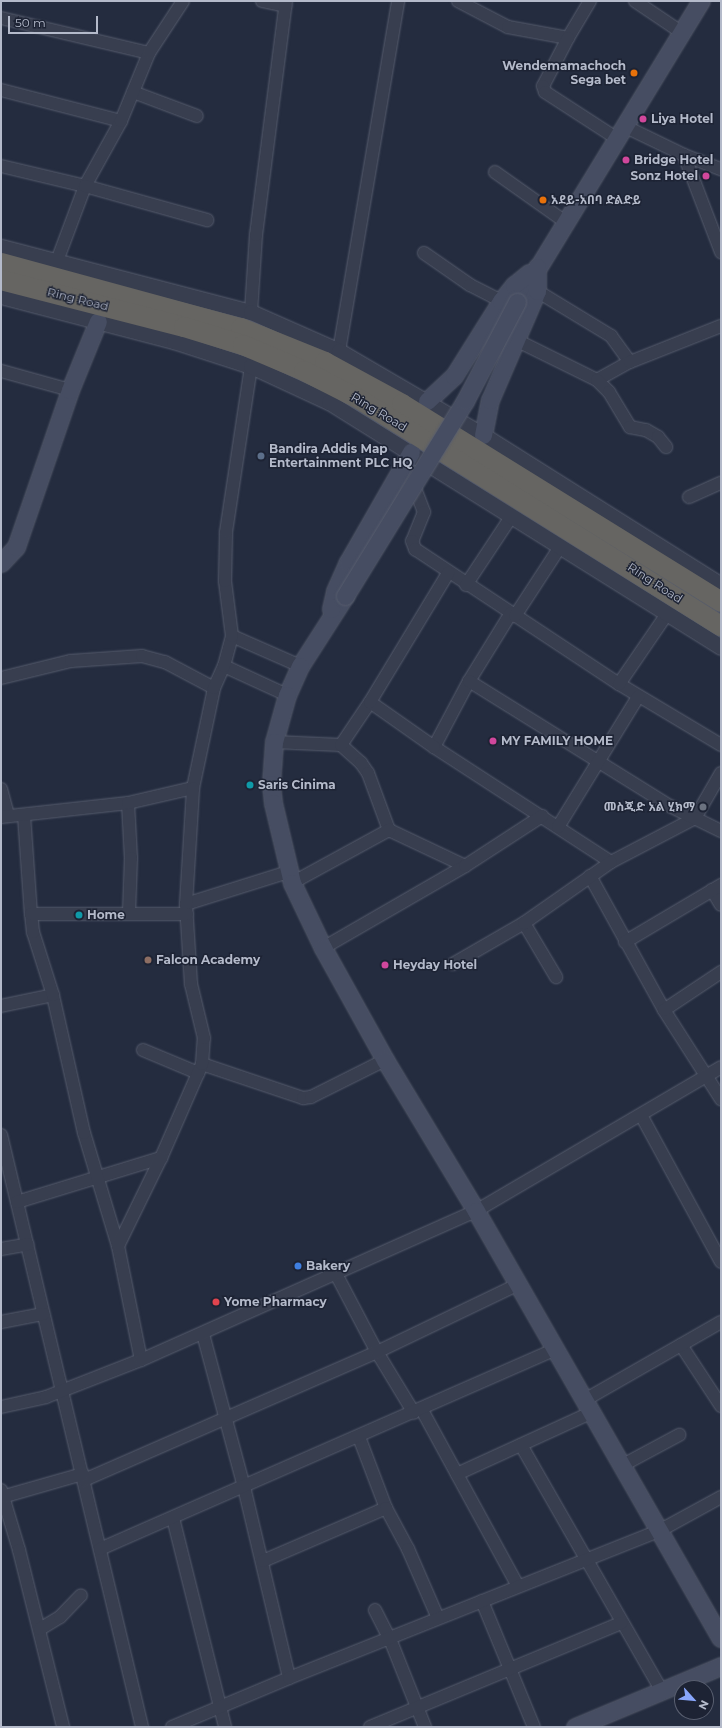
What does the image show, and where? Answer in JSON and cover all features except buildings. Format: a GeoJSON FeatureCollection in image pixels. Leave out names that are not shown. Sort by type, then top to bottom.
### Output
{"type":"FeatureCollection","features":[{"type":"Feature","properties":{"kind":"highway","name":"Ring Road"},"geometry":{"type":"LineString","coordinates":[[1,263],[240,328],[325,362],[402,404],[721,602]]}},
{"type":"Feature","properties":{"kind":"highway","name":"Ring Road"},"geometry":{"type":"LineString","coordinates":[[1,280],[184,326],[243,345],[304,371],[359,399],[721,626]]}},
{"type":"Feature","properties":{"kind":"main road"},"geometry":{"type":"LineString","coordinates":[[427,401],[454,376],[537,266],[701,1]]}},
{"type":"Feature","properties":{"kind":"main road"},"geometry":{"type":"LineString","coordinates":[[483,435],[490,400],[537,291],[537,266]]}},
{"type":"Feature","properties":{"kind":"main road"},"geometry":{"type":"LineString","coordinates":[[510,301],[464,401],[414,486],[300,666],[287,695],[274,742],[272,797],[290,878],[323,948],[385,1060],[476,1211],[554,1350],[721,1638]]}},
{"type":"Feature","properties":{"kind":"main road"},"geometry":{"type":"LineString","coordinates":[[2,561],[16,547],[70,390],[98,321]]}},
{"type":"Feature","properties":{"kind":"main road"},"geometry":{"type":"LineString","coordinates":[[329,621],[335,591],[341,577],[411,452]]}},
{"type":"Feature","properties":{"kind":"main road"},"geometry":{"type":"LineString","coordinates":[[575,1727],[721,1666]]}},
{"type":"Feature","properties":{"kind":"street"},"geometry":{"type":"LineString","coordinates":[[251,312],[256,235],[285,3],[262,1]]}},
{"type":"Feature","properties":{"kind":"street"},"geometry":{"type":"LineString","coordinates":[[339,351],[398,1]]}},
{"type":"Feature","properties":{"kind":"street"},"geometry":{"type":"LineString","coordinates":[[458,1],[508,26],[568,38]]}},
{"type":"Feature","properties":{"kind":"street"},"geometry":{"type":"LineString","coordinates":[[590,1],[568,38],[543,86],[545,92],[620,132],[721,169]]}},
{"type":"Feature","properties":{"kind":"street"},"geometry":{"type":"LineString","coordinates":[[635,1],[681,32]]}},
{"type":"Feature","properties":{"kind":"street"},"geometry":{"type":"LineString","coordinates":[[57,261],[85,186],[121,121],[149,53],[177,3]]}},
{"type":"Feature","properties":{"kind":"street"},"geometry":{"type":"LineString","coordinates":[[1,18],[149,53]]}},
{"type":"Feature","properties":{"kind":"street"},"geometry":{"type":"LineString","coordinates":[[1,90],[121,121]]}},
{"type":"Feature","properties":{"kind":"street"},"geometry":{"type":"LineString","coordinates":[[133,92],[197,116]]}},
{"type":"Feature","properties":{"kind":"street"},"geometry":{"type":"LineString","coordinates":[[684,155],[721,252]]}},
{"type":"Feature","properties":{"kind":"street"},"geometry":{"type":"LineString","coordinates":[[1,166],[85,186],[207,220]]}},
{"type":"Feature","properties":{"kind":"street"},"geometry":{"type":"LineString","coordinates":[[495,172],[564,221]]}},
{"type":"Feature","properties":{"kind":"street"},"geometry":{"type":"LineString","coordinates":[[1,247],[251,312],[339,351],[483,435],[721,585]]}},
{"type":"Feature","properties":{"kind":"street"},"geometry":{"type":"LineString","coordinates":[[424,253],[470,285],[510,301]]}},
{"type":"Feature","properties":{"kind":"street"},"geometry":{"type":"LineString","coordinates":[[537,291],[611,336],[630,362]]}},
{"type":"Feature","properties":{"kind":"street","name":"Ring Road"},"geometry":{"type":"LineString","coordinates":[[1,296],[174,341],[251,366],[329,402],[721,647]]}},
{"type":"Feature","properties":{"kind":"street"},"geometry":{"type":"LineString","coordinates":[[597,380],[630,362],[721,326]]}},
{"type":"Feature","properties":{"kind":"street"},"geometry":{"type":"LineString","coordinates":[[516,340],[597,380],[609,392],[630,427],[646,430],[658,437],[666,447]]}},
{"type":"Feature","properties":{"kind":"street"},"geometry":{"type":"LineString","coordinates":[[118,1246],[161,1158],[200,1068],[204,1038],[191,984],[186,909],[193,788],[214,688],[224,666],[232,636],[225,580],[226,532],[251,366]]}},
{"type":"Feature","properties":{"kind":"street"},"geometry":{"type":"LineString","coordinates":[[1,371],[70,390]]}},
{"type":"Feature","properties":{"kind":"street"},"geometry":{"type":"LineString","coordinates":[[689,497],[721,483]]}},
{"type":"Feature","properties":{"kind":"street"},"geometry":{"type":"LineString","coordinates":[[414,486],[424,512],[412,542],[415,550],[448,574],[638,697],[721,745]]}},
{"type":"Feature","properties":{"kind":"street"},"geometry":{"type":"LineString","coordinates":[[466,585],[511,516]]}},
{"type":"Feature","properties":{"kind":"street"},"geometry":{"type":"LineString","coordinates":[[434,747],[469,681],[560,547]]}},
{"type":"Feature","properties":{"kind":"street"},"geometry":{"type":"LineString","coordinates":[[341,745],[370,702],[448,574]]}},
{"type":"Feature","properties":{"kind":"street"},"geometry":{"type":"LineString","coordinates":[[618,684],[667,614]]}},
{"type":"Feature","properties":{"kind":"street"},"geometry":{"type":"LineString","coordinates":[[232,636],[300,666]]}},
{"type":"Feature","properties":{"kind":"street"},"geometry":{"type":"LineString","coordinates":[[1,678],[71,661],[142,656],[170,664],[214,688]]}},
{"type":"Feature","properties":{"kind":"street"},"geometry":{"type":"LineString","coordinates":[[224,666],[287,695]]}},
{"type":"Feature","properties":{"kind":"street"},"geometry":{"type":"LineString","coordinates":[[469,681],[670,806],[721,831]]}},
{"type":"Feature","properties":{"kind":"street"},"geometry":{"type":"LineString","coordinates":[[558,827],[597,761],[638,697]]}},
{"type":"Feature","properties":{"kind":"street"},"geometry":{"type":"LineString","coordinates":[[370,702],[434,747],[611,862]]}},
{"type":"Feature","properties":{"kind":"street"},"geometry":{"type":"LineString","coordinates":[[274,742],[341,745],[361,763],[368,773],[388,830],[465,866]]}},
{"type":"Feature","properties":{"kind":"street"},"geometry":{"type":"LineString","coordinates":[[453,964],[524,924],[611,862],[695,818],[721,773]]}},
{"type":"Feature","properties":{"kind":"street"},"geometry":{"type":"LineString","coordinates":[[1,789],[4,817],[128,803],[193,788]]}},
{"type":"Feature","properties":{"kind":"street"},"geometry":{"type":"LineString","coordinates":[[128,803],[130,858],[129,912]]}},
{"type":"Feature","properties":{"kind":"street"},"geometry":{"type":"LineString","coordinates":[[24,815],[33,932],[53,995],[73,1088],[118,1246],[141,1360]]}},
{"type":"Feature","properties":{"kind":"street"},"geometry":{"type":"LineString","coordinates":[[323,948],[465,866],[542,816]]}},
{"type":"Feature","properties":{"kind":"street"},"geometry":{"type":"LineString","coordinates":[[31,914],[186,909],[290,878],[388,830]]}},
{"type":"Feature","properties":{"kind":"street"},"geometry":{"type":"LineString","coordinates":[[590,876],[625,942],[664,1010],[721,1099]]}},
{"type":"Feature","properties":{"kind":"street"},"geometry":{"type":"LineString","coordinates":[[625,942],[716,887],[721,905]]}},
{"type":"Feature","properties":{"kind":"street"},"geometry":{"type":"LineString","coordinates":[[524,924],[556,977]]}},
{"type":"Feature","properties":{"kind":"street"},"geometry":{"type":"LineString","coordinates":[[664,1010],[721,972]]}},
{"type":"Feature","properties":{"kind":"street"},"geometry":{"type":"LineString","coordinates":[[1,1006],[53,995]]}},
{"type":"Feature","properties":{"kind":"street"},"geometry":{"type":"LineString","coordinates":[[143,1050],[303,1098],[310,1097],[385,1060]]}},
{"type":"Feature","properties":{"kind":"street"},"geometry":{"type":"LineString","coordinates":[[1,1407],[62,1392],[141,1360],[203,1334],[335,1272],[476,1211],[721,1067]]}},
{"type":"Feature","properties":{"kind":"street"},"geometry":{"type":"LineString","coordinates":[[641,1115],[721,1262]]}},
{"type":"Feature","properties":{"kind":"street"},"geometry":{"type":"LineString","coordinates":[[1,1135],[28,1244],[43,1314],[84,1477],[142,1727]]}},
{"type":"Feature","properties":{"kind":"street"},"geometry":{"type":"LineString","coordinates":[[17,1202],[98,1175],[161,1158]]}},
{"type":"Feature","properties":{"kind":"street"},"geometry":{"type":"LineString","coordinates":[[1,1249],[28,1244]]}},
{"type":"Feature","properties":{"kind":"street"},"geometry":{"type":"LineString","coordinates":[[335,1272],[377,1352],[418,1412],[457,1474],[518,1586]]}},
{"type":"Feature","properties":{"kind":"street"},"geometry":{"type":"LineString","coordinates":[[64,1727],[20,1550],[2,1494],[84,1477],[377,1352],[517,1285]]}},
{"type":"Feature","properties":{"kind":"street"},"geometry":{"type":"LineString","coordinates":[[1,1322],[43,1314]]}},
{"type":"Feature","properties":{"kind":"street"},"geometry":{"type":"LineString","coordinates":[[457,1474],[521,1445],[587,1407],[682,1345],[721,1322]]}},
{"type":"Feature","properties":{"kind":"street"},"geometry":{"type":"LineString","coordinates":[[203,1334],[263,1561],[289,1678]]}},
{"type":"Feature","properties":{"kind":"street"},"geometry":{"type":"LineString","coordinates":[[682,1345],[721,1405]]}},
{"type":"Feature","properties":{"kind":"street"},"geometry":{"type":"LineString","coordinates":[[100,1549],[418,1412],[554,1350]]}},
{"type":"Feature","properties":{"kind":"street"},"geometry":{"type":"LineString","coordinates":[[622,1465],[679,1434]]}},
{"type":"Feature","properties":{"kind":"street"},"geometry":{"type":"LineString","coordinates":[[360,1437],[386,1508],[408,1549],[438,1618]]}},
{"type":"Feature","properties":{"kind":"street"},"geometry":{"type":"LineString","coordinates":[[521,1445],[662,1691]]}},
{"type":"Feature","properties":{"kind":"street"},"geometry":{"type":"LineString","coordinates":[[172,1727],[221,1709],[289,1678],[390,1639],[438,1618],[659,1531],[721,1497]]}},
{"type":"Feature","properties":{"kind":"street"},"geometry":{"type":"LineString","coordinates":[[263,1561],[386,1508]]}},
{"type":"Feature","properties":{"kind":"street"},"geometry":{"type":"LineString","coordinates":[[173,1518],[225,1727]]}},
{"type":"Feature","properties":{"kind":"street"},"geometry":{"type":"LineString","coordinates":[[40,1628],[60,1617],[81,1595]]}},
{"type":"Feature","properties":{"kind":"street"},"geometry":{"type":"LineString","coordinates":[[482,1601],[534,1727]]}},
{"type":"Feature","properties":{"kind":"street"},"geometry":{"type":"LineString","coordinates":[[375,1610],[390,1639],[416,1708],[425,1727]]}},
{"type":"Feature","properties":{"kind":"street"},"geometry":{"type":"LineString","coordinates":[[370,1727],[622,1623]]}},
{"type":"Feature","properties":{"kind":"place","name":"Wendemamachoch Sega bet"},"geometry":{"type":"Point","coordinates":[634,73]}},
{"type":"Feature","properties":{"kind":"place","name":"Liya Hotel"},"geometry":{"type":"Point","coordinates":[643,119]}},
{"type":"Feature","properties":{"kind":"place","name":"Bridge Hotel"},"geometry":{"type":"Point","coordinates":[626,160]}},
{"type":"Feature","properties":{"kind":"place","name":"Sonz Hotel"},"geometry":{"type":"Point","coordinates":[706,176]}},
{"type":"Feature","properties":{"kind":"place","name":"አደይ-አበባ ድልድይ"},"geometry":{"type":"Point","coordinates":[543,200]}},
{"type":"Feature","properties":{"kind":"place","name":"Bandira Addis Map Entertainment PLC HQ"},"geometry":{"type":"Point","coordinates":[261,456]}},
{"type":"Feature","properties":{"kind":"place","name":"MY FAMILY HOME"},"geometry":{"type":"Point","coordinates":[493,741]}},
{"type":"Feature","properties":{"kind":"place","name":"Saris Cinima"},"geometry":{"type":"Point","coordinates":[250,785]}},
{"type":"Feature","properties":{"kind":"place","name":"መስጂድ አል ሂክማ"},"geometry":{"type":"Point","coordinates":[703,807]}},
{"type":"Feature","properties":{"kind":"place","name":"Home"},"geometry":{"type":"Point","coordinates":[79,915]}},
{"type":"Feature","properties":{"kind":"place","name":"Falcon Academy"},"geometry":{"type":"Point","coordinates":[148,960]}},
{"type":"Feature","properties":{"kind":"place","name":"Heyday Hotel"},"geometry":{"type":"Point","coordinates":[385,965]}},
{"type":"Feature","properties":{"kind":"place","name":"Bakery"},"geometry":{"type":"Point","coordinates":[298,1266]}},
{"type":"Feature","properties":{"kind":"place","name":"Yome Pharmacy"},"geometry":{"type":"Point","coordinates":[216,1302]}}]}
